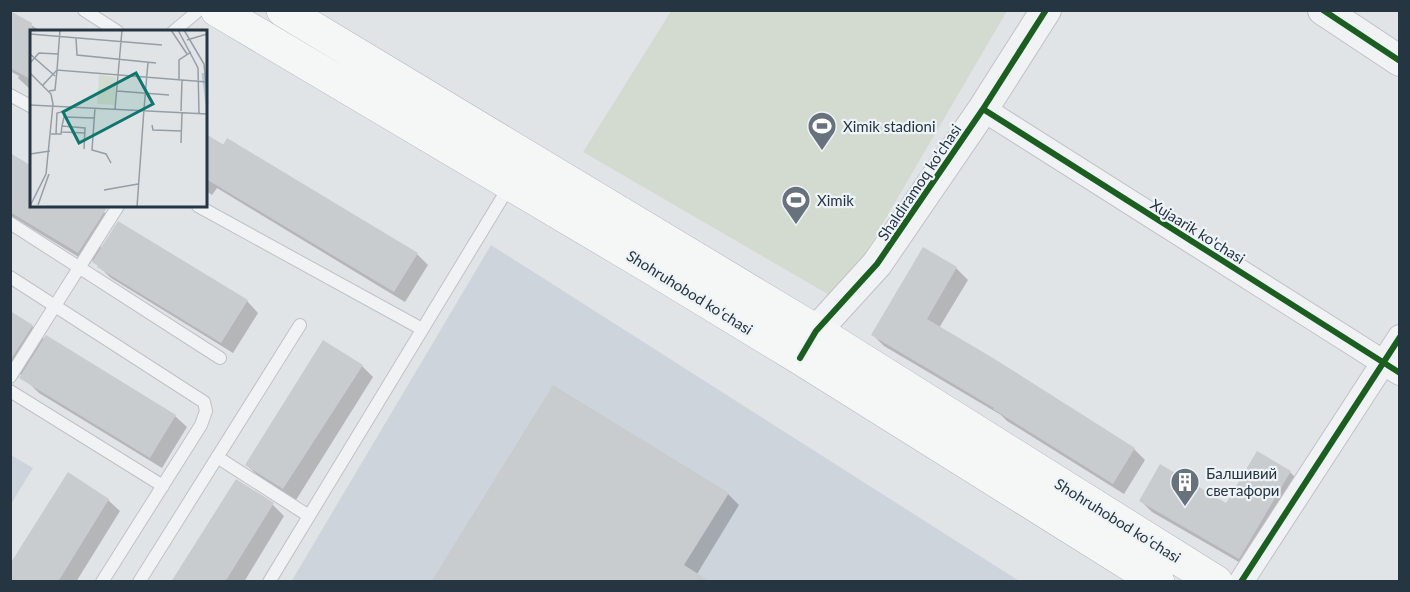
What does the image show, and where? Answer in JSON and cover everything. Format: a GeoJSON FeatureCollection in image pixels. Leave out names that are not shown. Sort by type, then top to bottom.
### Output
{"type":"FeatureCollection","features":[{"type":"Feature","properties":{"kind":"highway","name":"Shohruhobod koʻchasi"},"geometry":{"type":"LineString","coordinates":[[217,10],[511,184],[808,344],[1216,582]]}},
{"type":"Feature","properties":{"kind":"highway","name":"Shohruhobod koʻchasi"},"geometry":{"type":"LineString","coordinates":[[283,10],[808,344],[1158,582]]}},
{"type":"Feature","properties":{"kind":"street","name":"Shaldiramoq ko'chasi"},"geometry":{"type":"LineString","coordinates":[[808,344],[877,264],[1046,10]]}},
{"type":"Feature","properties":{"kind":"street"},"geometry":{"type":"LineString","coordinates":[[1323,10],[1400,61]]}},
{"type":"Feature","properties":{"kind":"street","name":"Xujaarik ko'chasi"},"geometry":{"type":"LineString","coordinates":[[982,109],[1391,368]]}},
{"type":"Feature","properties":{"kind":"street"},"geometry":{"type":"LineString","coordinates":[[1241,582],[1391,368],[1400,337]]}},
{"type":"Feature","properties":{"kind":"lane"},"geometry":{"type":"LineString","coordinates":[[84,10],[115,30]]}},
{"type":"Feature","properties":{"kind":"lane"},"geometry":{"type":"LineString","coordinates":[[176,30],[198,10]]}},
{"type":"Feature","properties":{"kind":"lane"},"geometry":{"type":"LineString","coordinates":[[10,95],[30,106]]}},
{"type":"Feature","properties":{"kind":"lane"},"geometry":{"type":"LineString","coordinates":[[269,582],[511,184]]}},
{"type":"Feature","properties":{"kind":"lane"},"geometry":{"type":"LineString","coordinates":[[10,377],[117,207]]}},
{"type":"Feature","properties":{"kind":"lane"},"geometry":{"type":"LineString","coordinates":[[200,207],[422,329]]}},
{"type":"Feature","properties":{"kind":"lane"},"geometry":{"type":"LineString","coordinates":[[10,224],[220,358]]}},
{"type":"Feature","properties":{"kind":"lane"},"geometry":{"type":"LineString","coordinates":[[10,277],[204,402],[206,411],[201,425],[102,582]]}},
{"type":"Feature","properties":{"kind":"lane"},"geometry":{"type":"LineString","coordinates":[[139,582],[300,325]]}},
{"type":"Feature","properties":{"kind":"lane"},"geometry":{"type":"LineString","coordinates":[[10,391],[163,486]]}},
{"type":"Feature","properties":{"kind":"lane"},"geometry":{"type":"LineString","coordinates":[[217,457],[309,516]]}},
{"type":"Feature","properties":{"kind":"shaded area","name":"Ximik"},"geometry":{"type":"Polygon","coordinates":[[[671,11],[1007,11],[838,300],[583,152],[671,11]]]}},
{"type":"Feature","properties":{"kind":"shaded area"},"geometry":{"type":"Polygon","coordinates":[[[491,245],[1019,581],[291,582],[491,245]]]}},
{"type":"Feature","properties":{"kind":"shaded area"},"geometry":{"type":"Polygon","coordinates":[[[11,455],[33,468],[11,504],[11,455]]]}},
{"type":"Feature","properties":{"kind":"building"},"geometry":{"type":"Polygon","coordinates":[[[10,11],[32,23],[30,79],[10,68],[10,11]]]}},
{"type":"Feature","properties":{"kind":"building"},"geometry":{"type":"Polygon","coordinates":[[[207,135],[223,145],[227,138],[418,253],[394,292],[207,180],[207,135]]]}},
{"type":"Feature","properties":{"kind":"building"},"geometry":{"type":"Polygon","coordinates":[[[10,153],[30,165],[30,207],[107,207],[78,253],[10,212],[10,153]]]}},
{"type":"Feature","properties":{"kind":"building"},"geometry":{"type":"Polygon","coordinates":[[[118,221],[248,300],[221,343],[92,262],[118,221]]]}},
{"type":"Feature","properties":{"kind":"building"},"geometry":{"type":"Polygon","coordinates":[[[923,247],[957,267],[927,319],[1135,448],[1113,484],[994,408],[871,335],[923,247]]]}},
{"type":"Feature","properties":{"kind":"building"},"geometry":{"type":"Polygon","coordinates":[[[10,311],[33,325],[10,361],[10,311]]]}},
{"type":"Feature","properties":{"kind":"building"},"geometry":{"type":"Polygon","coordinates":[[[46,335],[176,415],[150,458],[19,378],[46,335]]]}},
{"type":"Feature","properties":{"kind":"building"},"geometry":{"type":"Polygon","coordinates":[[[323,340],[363,365],[283,489],[245,465],[323,340]]]}},
{"type":"Feature","properties":{"kind":"building"},"geometry":{"type":"Polygon","coordinates":[[[553,385],[729,493],[684,565],[711,582],[431,582],[553,385]]]}},
{"type":"Feature","properties":{"kind":"building","name":"Балшивий светафори"},"geometry":{"type":"Polygon","coordinates":[[[1257,451],[1291,471],[1239,559],[1139,501],[1160,464],[1226,503],[1257,451]]]}},
{"type":"Feature","properties":{"kind":"building"},"geometry":{"type":"Polygon","coordinates":[[[68,472],[109,499],[58,582],[10,582],[10,564],[68,472]]]}},
{"type":"Feature","properties":{"kind":"building"},"geometry":{"type":"Polygon","coordinates":[[[236,479],[274,503],[225,582],[171,582],[236,479]]]}},
{"type":"Feature","properties":{"kind":"cycle path"},"geometry":{"type":"LineString","coordinates":[[800,358],[816,331],[877,264],[983,109],[1046,10]]}},
{"type":"Feature","properties":{"kind":"cycle path"},"geometry":{"type":"LineString","coordinates":[[1323,10],[1400,61]]}},
{"type":"Feature","properties":{"kind":"cycle path"},"geometry":{"type":"LineString","coordinates":[[983,109],[1400,373]]}},
{"type":"Feature","properties":{"kind":"cycle path"},"geometry":{"type":"LineString","coordinates":[[1241,582],[1400,337]]}},
{"type":"Feature","properties":{"kind":"place","name":"Ximik stadioni"},"geometry":{"type":"Point","coordinates":[822,152]}},
{"type":"Feature","properties":{"kind":"place","name":"Ximik"},"geometry":{"type":"Point","coordinates":[796,226]}},
{"type":"Feature","properties":{"kind":"place","name":"Балшивий светафори"},"geometry":{"type":"Point","coordinates":[1185,508]}}]}
